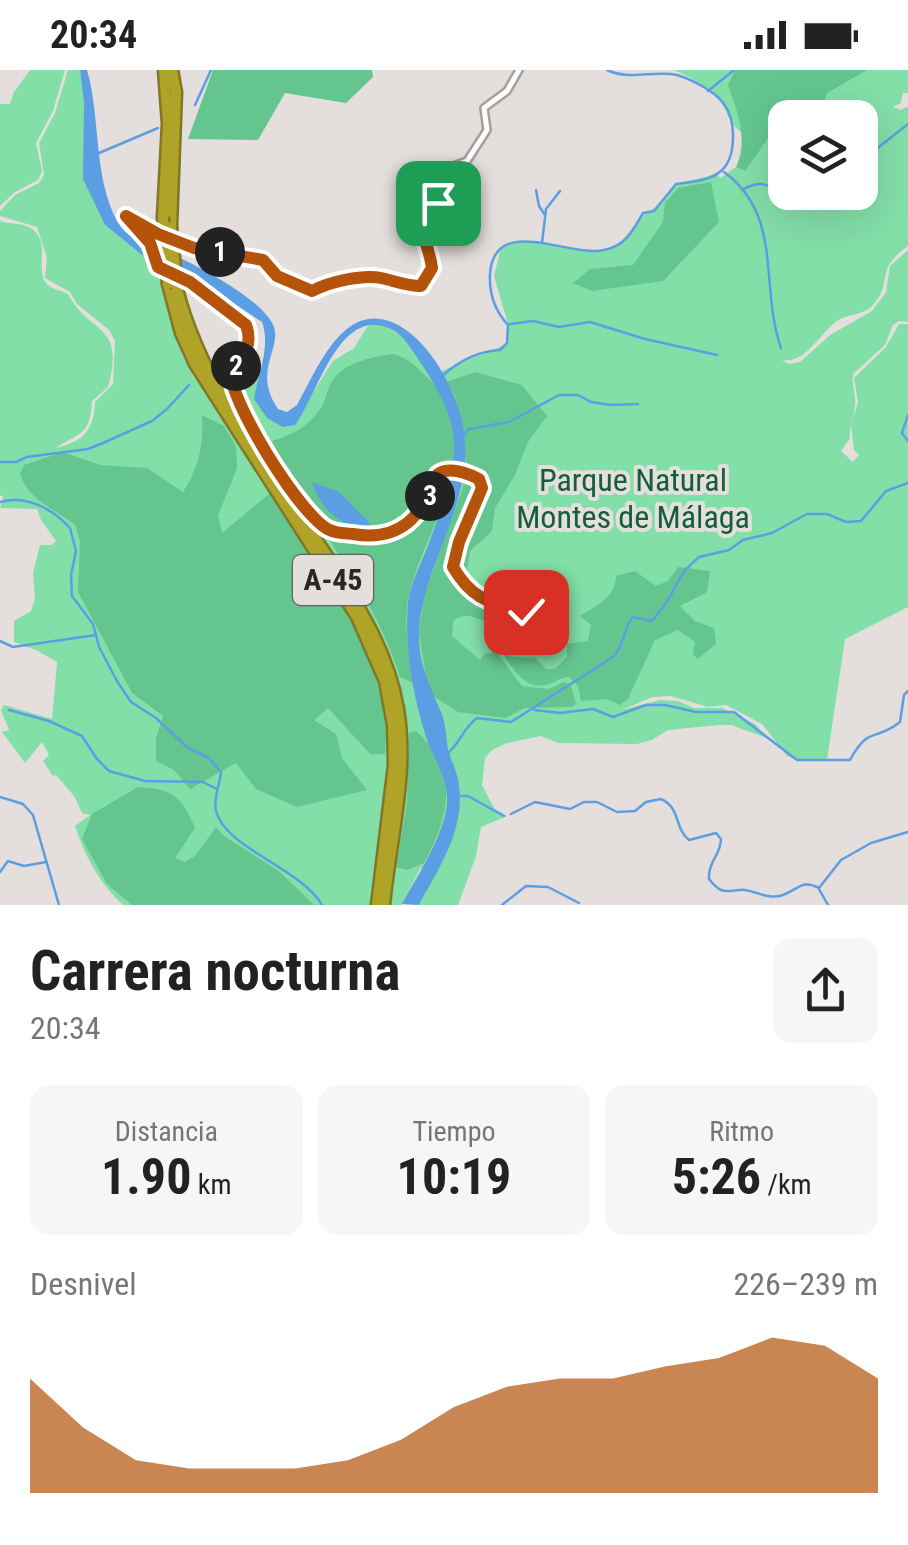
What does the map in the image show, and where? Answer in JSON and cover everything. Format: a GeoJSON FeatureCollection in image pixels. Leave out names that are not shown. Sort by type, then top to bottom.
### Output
{"type":"FeatureCollection","features":[{"type":"Feature","properties":{"kind":"highway","name":"A-45"},"geometry":{"type":"LineString","coordinates":[[168,70],[163,217],[181,333],[195,364],[357,617],[385,681],[393,725],[394,765],[376,905]]}},
{"type":"Feature","properties":{"kind":"highway","name":"A-45"},"geometry":{"type":"LineString","coordinates":[[168,70],[176,108],[173,286],[190,333],[210,376],[362,611],[392,679],[402,765],[384,905]]}},
{"type":"Feature","properties":{"kind":"street"},"geometry":{"type":"LineString","coordinates":[[519,70],[507,91],[484,108],[486,130],[467,161],[448,168],[438,203],[422,211],[419,221],[430,248],[432,268],[421,286],[376,277],[331,280],[312,291],[277,276],[263,260],[194,248],[126,216],[150,243],[158,267],[190,282],[246,325],[250,334],[248,349],[230,374],[232,386],[298,500],[326,530],[374,538],[393,534],[421,510],[438,474],[449,470],[470,474],[479,479],[482,488],[459,542],[453,567],[458,577],[478,598],[552,616]]}},
{"type":"Feature","properties":{"kind":"green space"},"geometry":{"type":"Polygon","coordinates":[[[30,70],[65,70],[53,111],[36,143],[42,171],[38,180],[15,192],[0,206],[0,104],[10,104],[30,70]]]}},
{"type":"Feature","properties":{"kind":"green space","name":"Parque Natural Montes de Málaga"},"geometry":{"type":"Polygon","coordinates":[[[68,70],[80,70],[105,225],[142,255],[152,257],[154,265],[162,270],[170,316],[194,378],[220,365],[263,368],[269,411],[292,413],[311,395],[333,361],[354,348],[367,327],[380,322],[418,347],[437,373],[507,344],[507,321],[494,276],[501,247],[539,242],[590,250],[610,248],[676,186],[716,173],[720,178],[736,167],[745,171],[744,134],[711,92],[674,70],[908,70],[908,93],[903,93],[901,103],[893,107],[901,110],[908,106],[908,246],[891,263],[873,305],[837,321],[798,357],[782,360],[789,364],[800,362],[830,335],[872,311],[886,292],[890,266],[908,250],[908,322],[893,325],[885,345],[854,373],[851,425],[858,402],[854,378],[886,347],[899,324],[908,324],[908,607],[845,639],[827,760],[802,761],[787,756],[762,724],[726,705],[708,707],[671,696],[653,697],[621,710],[660,700],[678,701],[694,708],[722,708],[755,724],[767,738],[731,725],[719,725],[668,730],[637,744],[558,743],[541,736],[492,750],[485,758],[482,785],[494,808],[507,816],[481,827],[476,856],[458,905],[419,905],[427,890],[421,867],[402,905],[391,905],[395,869],[385,868],[392,813],[382,809],[371,905],[123,905],[100,878],[79,837],[75,826],[90,815],[82,813],[74,796],[43,761],[49,755],[42,742],[25,763],[2,732],[9,730],[1,710],[4,705],[52,719],[57,662],[14,642],[14,621],[31,611],[35,599],[33,573],[40,545],[56,541],[37,509],[0,508],[3,497],[0,221],[25,226],[38,234],[43,277],[46,283],[68,294],[76,307],[103,332],[112,351],[108,387],[92,401],[86,427],[56,448],[85,434],[95,402],[113,384],[115,341],[109,330],[77,304],[70,292],[45,278],[47,258],[37,227],[0,216],[15,195],[39,183],[44,175],[39,143],[55,113],[68,70]],[[851,425],[850,438],[841,451],[853,462],[859,455],[854,450],[851,425]]]}},
{"type":"Feature","properties":{"kind":"green space"},"geometry":{"type":"Polygon","coordinates":[[[213,70],[372,70],[373,77],[346,103],[285,93],[258,140],[188,139],[213,70]]]}},
{"type":"Feature","properties":{"kind":"green space"},"geometry":{"type":"Polygon","coordinates":[[[735,70],[867,70],[827,93],[825,100],[768,100],[768,138],[745,171],[736,167],[742,136],[728,85],[735,70]]]}},
{"type":"Feature","properties":{"kind":"green space"},"geometry":{"type":"Polygon","coordinates":[[[711,182],[719,222],[663,281],[592,291],[573,283],[590,269],[633,265],[663,222],[665,203],[678,188],[711,182]]]}},
{"type":"Feature","properties":{"kind":"green space"},"geometry":{"type":"Polygon","coordinates":[[[393,354],[409,361],[430,380],[448,406],[455,432],[448,488],[408,599],[407,631],[415,684],[400,677],[358,585],[272,441],[294,433],[312,419],[333,380],[347,367],[393,354]]]}},
{"type":"Feature","properties":{"kind":"green space"},"geometry":{"type":"Polygon","coordinates":[[[475,372],[522,385],[547,416],[528,442],[515,475],[495,508],[492,531],[470,551],[466,581],[484,600],[539,618],[492,624],[471,616],[460,617],[453,621],[452,636],[480,660],[484,654],[496,652],[522,686],[548,689],[564,682],[571,686],[576,704],[572,707],[525,708],[505,718],[458,712],[433,696],[427,682],[419,634],[424,596],[463,487],[466,462],[455,396],[447,382],[475,372]]]}},
{"type":"Feature","properties":{"kind":"green space"},"geometry":{"type":"Polygon","coordinates":[[[202,415],[224,426],[236,446],[237,468],[218,516],[222,533],[269,494],[338,600],[367,656],[385,715],[385,754],[370,754],[328,708],[314,720],[336,734],[342,758],[367,790],[297,807],[256,789],[236,763],[190,789],[174,770],[156,761],[156,738],[163,716],[132,693],[78,592],[80,541],[75,525],[29,491],[20,474],[24,465],[63,452],[100,465],[147,468],[183,492],[199,455],[202,415]]]}},
{"type":"Feature","properties":{"kind":"green space"},"geometry":{"type":"Polygon","coordinates":[[[678,567],[710,571],[707,592],[680,606],[695,621],[714,628],[716,644],[698,659],[693,655],[695,642],[678,630],[655,640],[628,699],[620,705],[606,699],[581,701],[578,686],[569,677],[546,685],[531,684],[519,676],[501,651],[512,657],[535,658],[546,669],[555,669],[567,657],[567,644],[588,641],[591,625],[580,616],[609,595],[616,576],[635,571],[656,586],[668,581],[678,567]]]}},
{"type":"Feature","properties":{"kind":"green space"},"geometry":{"type":"Polygon","coordinates":[[[416,731],[440,762],[446,794],[440,828],[424,863],[407,870],[396,867],[407,803],[409,733],[416,731]]]}},
{"type":"Feature","properties":{"kind":"green space"},"geometry":{"type":"Polygon","coordinates":[[[138,787],[175,796],[190,817],[195,828],[175,858],[184,862],[195,856],[216,827],[280,872],[314,905],[132,905],[107,884],[82,839],[92,814],[138,787]]]}},
{"type":"Feature","properties":{"kind":"water"},"geometry":{"type":"Polygon","coordinates":[[[80,70],[87,70],[104,185],[117,221],[135,239],[214,276],[264,312],[275,330],[267,381],[278,409],[287,412],[297,405],[340,335],[366,319],[390,321],[414,336],[433,357],[452,392],[461,416],[465,462],[455,508],[425,595],[419,644],[444,721],[460,802],[449,848],[419,905],[402,904],[437,839],[447,793],[417,705],[409,653],[408,603],[448,486],[454,441],[450,420],[427,373],[404,339],[389,328],[376,325],[362,327],[338,348],[295,425],[283,427],[267,418],[254,399],[264,351],[262,322],[198,280],[142,255],[105,225],[83,179],[84,102],[80,70]]]}},
{"type":"Feature","properties":{"kind":"water"},"geometry":{"type":"Polygon","coordinates":[[[312,482],[339,492],[370,523],[368,527],[339,520],[320,500],[312,482]]]}},
{"type":"Feature","properties":{"kind":"waterway"},"geometry":{"type":"LineString","coordinates":[[195,105],[211,70]]}},
{"type":"Feature","properties":{"kind":"waterway"},"geometry":{"type":"LineString","coordinates":[[442,376],[469,358],[500,350],[507,343],[508,325],[496,308],[490,281],[495,256],[505,246],[536,242],[590,251],[611,248],[628,237],[643,213],[654,211],[676,184],[711,177],[726,165],[733,129],[728,111],[715,95],[677,75],[624,75],[607,70]]}},
{"type":"Feature","properties":{"kind":"waterway"},"geometry":{"type":"LineString","coordinates":[[708,91],[734,70]]}},
{"type":"Feature","properties":{"kind":"waterway"},"geometry":{"type":"LineString","coordinates":[[878,148],[908,124]]}},
{"type":"Feature","properties":{"kind":"waterway"},"geometry":{"type":"LineString","coordinates":[[99,153],[158,128]]}},
{"type":"Feature","properties":{"kind":"waterway"},"geometry":{"type":"LineString","coordinates":[[724,172],[743,190],[763,230],[781,348]]}},
{"type":"Feature","properties":{"kind":"waterway"},"geometry":{"type":"LineString","coordinates":[[744,189],[760,184],[768,186]]}},
{"type":"Feature","properties":{"kind":"waterway"},"geometry":{"type":"LineString","coordinates":[[536,190],[545,215]]}},
{"type":"Feature","properties":{"kind":"waterway"},"geometry":{"type":"LineString","coordinates":[[542,243],[546,209],[560,191]]}},
{"type":"Feature","properties":{"kind":"waterway"},"geometry":{"type":"LineString","coordinates":[[510,324],[533,321],[559,327],[590,322],[717,355]]}},
{"type":"Feature","properties":{"kind":"waterway"},"geometry":{"type":"LineString","coordinates":[[0,462],[88,449],[103,443],[152,421],[189,385]]}},
{"type":"Feature","properties":{"kind":"waterway"},"geometry":{"type":"LineString","coordinates":[[463,436],[469,429],[509,422],[559,395],[578,395],[611,405],[638,404]]}},
{"type":"Feature","properties":{"kind":"waterway"},"geometry":{"type":"LineString","coordinates":[[908,415],[902,433],[908,441]]}},
{"type":"Feature","properties":{"kind":"waterway"},"geometry":{"type":"LineString","coordinates":[[447,754],[477,718],[511,722],[613,657],[633,617],[652,621],[684,571],[699,557],[772,533],[807,514],[861,521],[886,491],[908,483]]}},
{"type":"Feature","properties":{"kind":"waterway"},"geometry":{"type":"LineString","coordinates":[[0,502],[19,500],[38,505],[70,528],[76,551],[72,596],[93,624],[99,647],[131,702],[156,718],[188,748],[209,758],[221,772],[215,806],[223,824],[248,848],[298,880],[322,905]]}},
{"type":"Feature","properties":{"kind":"waterway"},"geometry":{"type":"LineString","coordinates":[[0,641],[13,647],[96,635]]}},
{"type":"Feature","properties":{"kind":"waterway"},"geometry":{"type":"LineString","coordinates":[[534,710],[560,713],[593,709],[613,717],[646,705],[665,705],[696,712],[734,712],[797,760],[850,760],[862,742],[900,722],[908,691]]}},
{"type":"Feature","properties":{"kind":"waterway"},"geometry":{"type":"LineString","coordinates":[[9,710],[49,721],[82,736],[109,771],[145,781],[203,782],[217,789]]}},
{"type":"Feature","properties":{"kind":"waterway"},"geometry":{"type":"LineString","coordinates":[[461,796],[504,816]]}},
{"type":"Feature","properties":{"kind":"waterway"},"geometry":{"type":"LineString","coordinates":[[0,797],[23,804],[33,815],[59,905]]}},
{"type":"Feature","properties":{"kind":"waterway"},"geometry":{"type":"LineString","coordinates":[[511,814],[535,802],[570,809],[584,802],[597,802],[617,812],[635,811],[646,802],[661,799],[672,808],[689,840],[716,833],[721,839],[709,873],[716,887],[773,897],[804,885],[819,888],[841,860],[871,843],[908,832]]}},
{"type":"Feature","properties":{"kind":"waterway"},"geometry":{"type":"LineString","coordinates":[[0,872],[8,861],[24,866],[46,862]]}},
{"type":"Feature","properties":{"kind":"waterway"},"geometry":{"type":"LineString","coordinates":[[502,905],[526,886],[548,887],[579,903]]}},
{"type":"Feature","properties":{"kind":"waterway"},"geometry":{"type":"LineString","coordinates":[[819,889],[828,905]]}},
{"type":"Feature","properties":{"kind":"route"},"geometry":{"type":"LineString","coordinates":[[438,203],[422,211],[419,221],[430,248],[432,268],[421,286],[376,277],[331,280],[312,291],[277,276],[263,260],[194,248],[126,216],[150,243],[158,267],[190,282],[246,325],[250,334],[248,349],[230,374],[232,386],[298,500],[326,530],[374,538],[393,534],[421,510],[438,474],[449,470],[470,474],[479,479],[482,488],[453,567],[464,587],[478,598],[526,612]]}}]}
